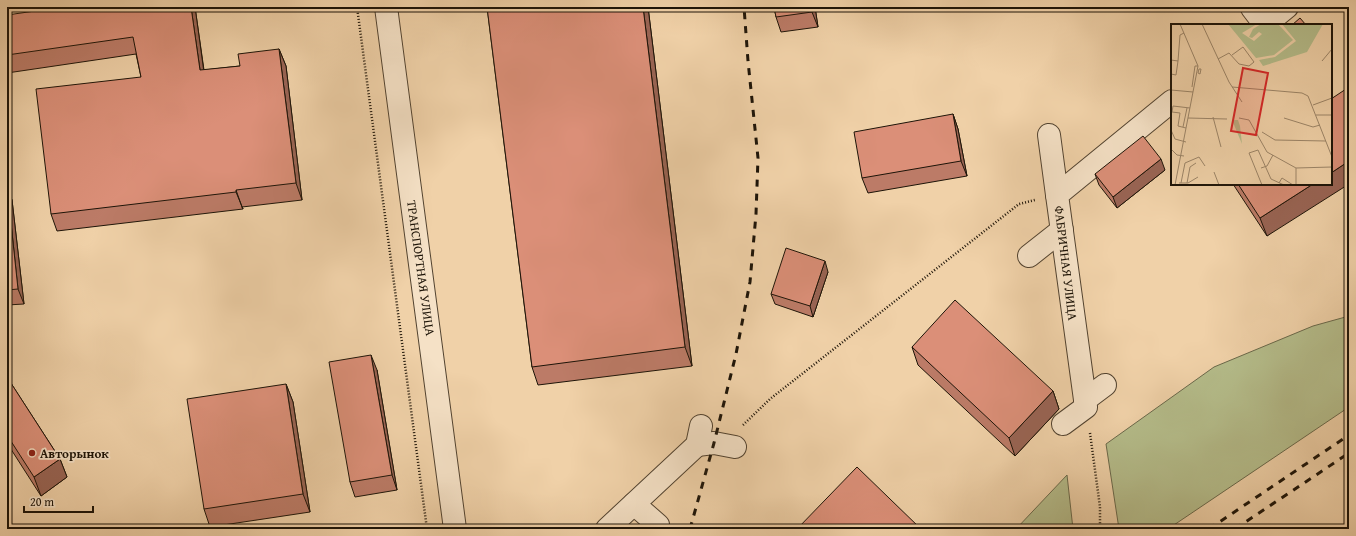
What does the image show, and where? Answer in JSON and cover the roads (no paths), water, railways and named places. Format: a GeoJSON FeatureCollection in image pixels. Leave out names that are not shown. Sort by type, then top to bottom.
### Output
{"type":"FeatureCollection","features":[{"type":"Feature","properties":{"kind":"street","name":"ТРАНСПОРТНАЯ УЛИЦА"},"geometry":{"type":"LineString","coordinates":[[386,7],[456,529]]}},
{"type":"Feature","properties":{"kind":"street"},"geometry":{"type":"LineString","coordinates":[[1266,24],[1287,7]]}},
{"type":"Feature","properties":{"kind":"street"},"geometry":{"type":"LineString","coordinates":[[1252,8],[1264,24]]}},
{"type":"Feature","properties":{"kind":"street","name":"ФАБРИЧНАЯ УЛИЦА"},"geometry":{"type":"LineString","coordinates":[[1085,404],[1057,195],[1171,102]]}},
{"type":"Feature","properties":{"kind":"street"},"geometry":{"type":"LineString","coordinates":[[1049,135],[1057,195]]}},
{"type":"Feature","properties":{"kind":"street"},"geometry":{"type":"LineString","coordinates":[[1029,256],[1062,230]]}},
{"type":"Feature","properties":{"kind":"street"},"geometry":{"type":"LineString","coordinates":[[1063,424],[1105,385]]}},
{"type":"Feature","properties":{"kind":"street"},"geometry":{"type":"LineString","coordinates":[[607,529],[634,504],[699,436],[714,443],[732,447]]}},
{"type":"Feature","properties":{"kind":"street"},"geometry":{"type":"LineString","coordinates":[[634,504],[658,525],[657,529]]}},
{"type":"Feature","properties":{"kind":"railway"},"geometry":{"type":"LineString","coordinates":[[690,529],[714,443],[736,354],[750,282],[756,214],[758,158],[744,7]]}},
{"type":"Feature","properties":{"kind":"railway"},"geometry":{"type":"LineString","coordinates":[[1209,529],[1349,435]]}},
{"type":"Feature","properties":{"kind":"railway"},"geometry":{"type":"LineString","coordinates":[[1235,529],[1349,453]]}},
{"type":"Feature","properties":{"kind":"place","name":"Авторынок"},"geometry":{"type":"Point","coordinates":[32,453]}}]}
